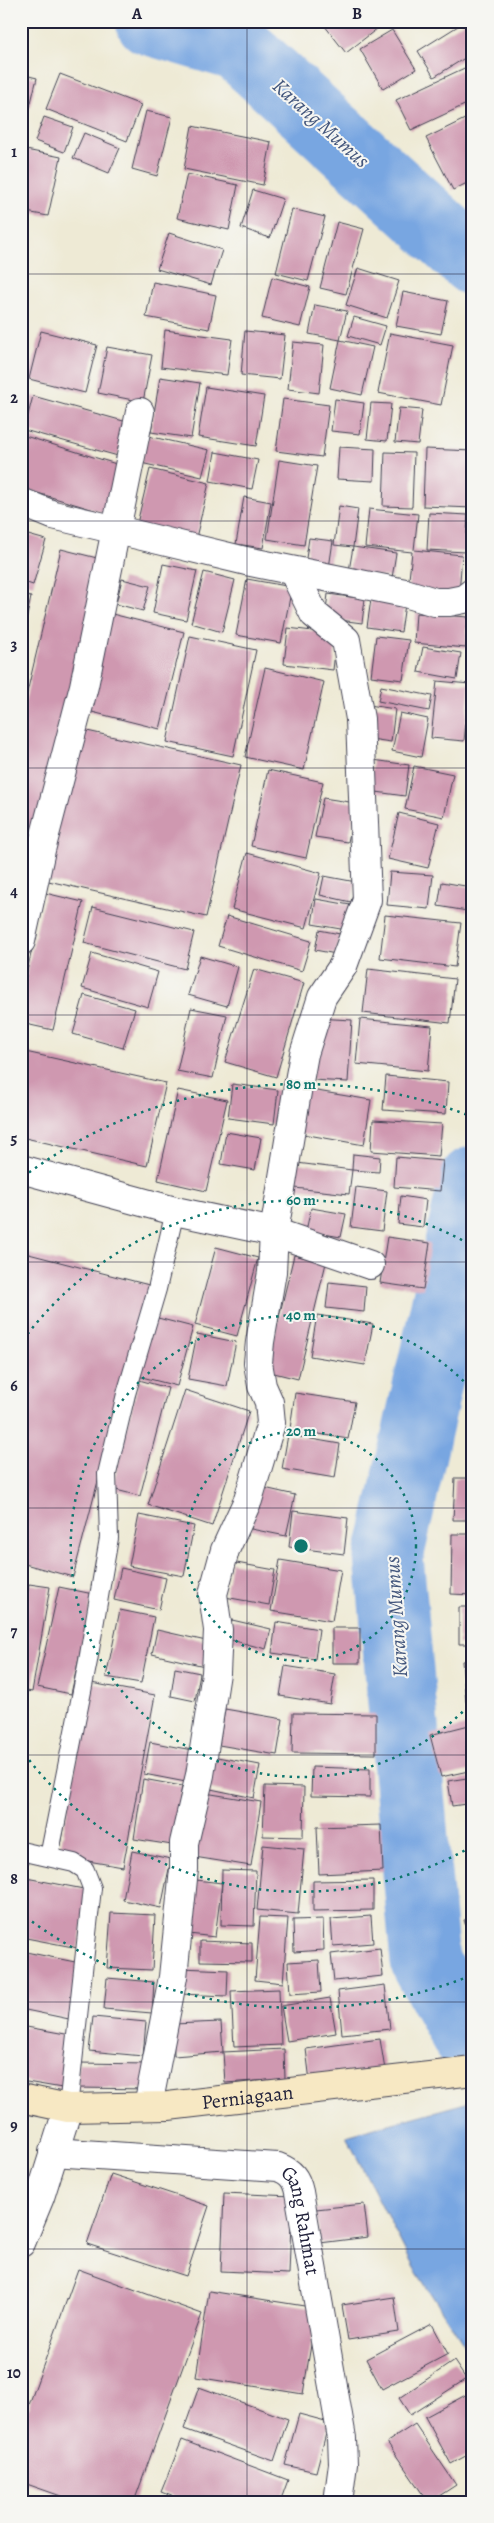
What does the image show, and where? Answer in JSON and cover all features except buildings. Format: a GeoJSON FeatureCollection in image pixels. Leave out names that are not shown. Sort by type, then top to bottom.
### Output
{"type":"FeatureCollection","features":[{"type":"Feature","properties":{"kind":"street"},"geometry":{"type":"LineString","coordinates":[[21,941],[41,850],[84,686],[140,412]]}},
{"type":"Feature","properties":{"kind":"street"},"geometry":{"type":"LineString","coordinates":[[21,502],[53,515],[293,570],[405,593],[436,602],[464,599],[473,592]]}},
{"type":"Feature","properties":{"kind":"street"},"geometry":{"type":"LineString","coordinates":[[158,2106],[184,1869],[184,1843],[200,1775],[216,1673],[218,1630],[213,1594],[226,1550],[248,1500],[271,1424],[268,1402],[262,1386],[258,1364],[272,1272],[274,1232],[304,1054],[322,997],[343,966],[367,900],[360,719],[346,640],[314,614],[293,570]]}},
{"type":"Feature","properties":{"kind":"street"},"geometry":{"type":"LineString","coordinates":[[21,1169],[175,1211],[274,1232],[370,1265]]}},
{"type":"Feature","properties":{"kind":"street","name":"Perniagaan"},"geometry":{"type":"LineString","coordinates":[[21,2098],[68,2108],[158,2106],[473,2071]]}},
{"type":"Feature","properties":{"kind":"street"},"geometry":{"type":"LineString","coordinates":[[21,2243],[40,2197],[68,2108]]}},
{"type":"Feature","properties":{"kind":"street","name":"Gang Rahmat"},"geometry":{"type":"LineString","coordinates":[[53,2152],[278,2167],[287,2170],[293,2176],[299,2192],[342,2438],[343,2464],[338,2502]]}},
{"type":"Feature","properties":{"kind":"lane"},"geometry":{"type":"LineString","coordinates":[[49,1857],[86,1670],[109,1538],[107,1474],[126,1394],[157,1289],[175,1211]]}},
{"type":"Feature","properties":{"kind":"lane"},"geometry":{"type":"LineString","coordinates":[[21,1851],[74,1863],[85,1870],[92,1888],[68,2108]]}},
{"type":"Feature","properties":{"kind":"water"},"geometry":{"type":"Polygon","coordinates":[[[473,2101],[473,2358],[414,2268],[346,2136],[473,2101]]]}},
{"type":"Feature","properties":{"kind":"waterway","name":"Karang Mumus"},"geometry":{"type":"LineString","coordinates":[[150,21],[238,47],[473,261]]}},
{"type":"Feature","properties":{"kind":"waterway","name":"Karang Mumus"},"geometry":{"type":"LineString","coordinates":[[473,1181],[389,1557],[425,1962],[473,2049]]}}]}
